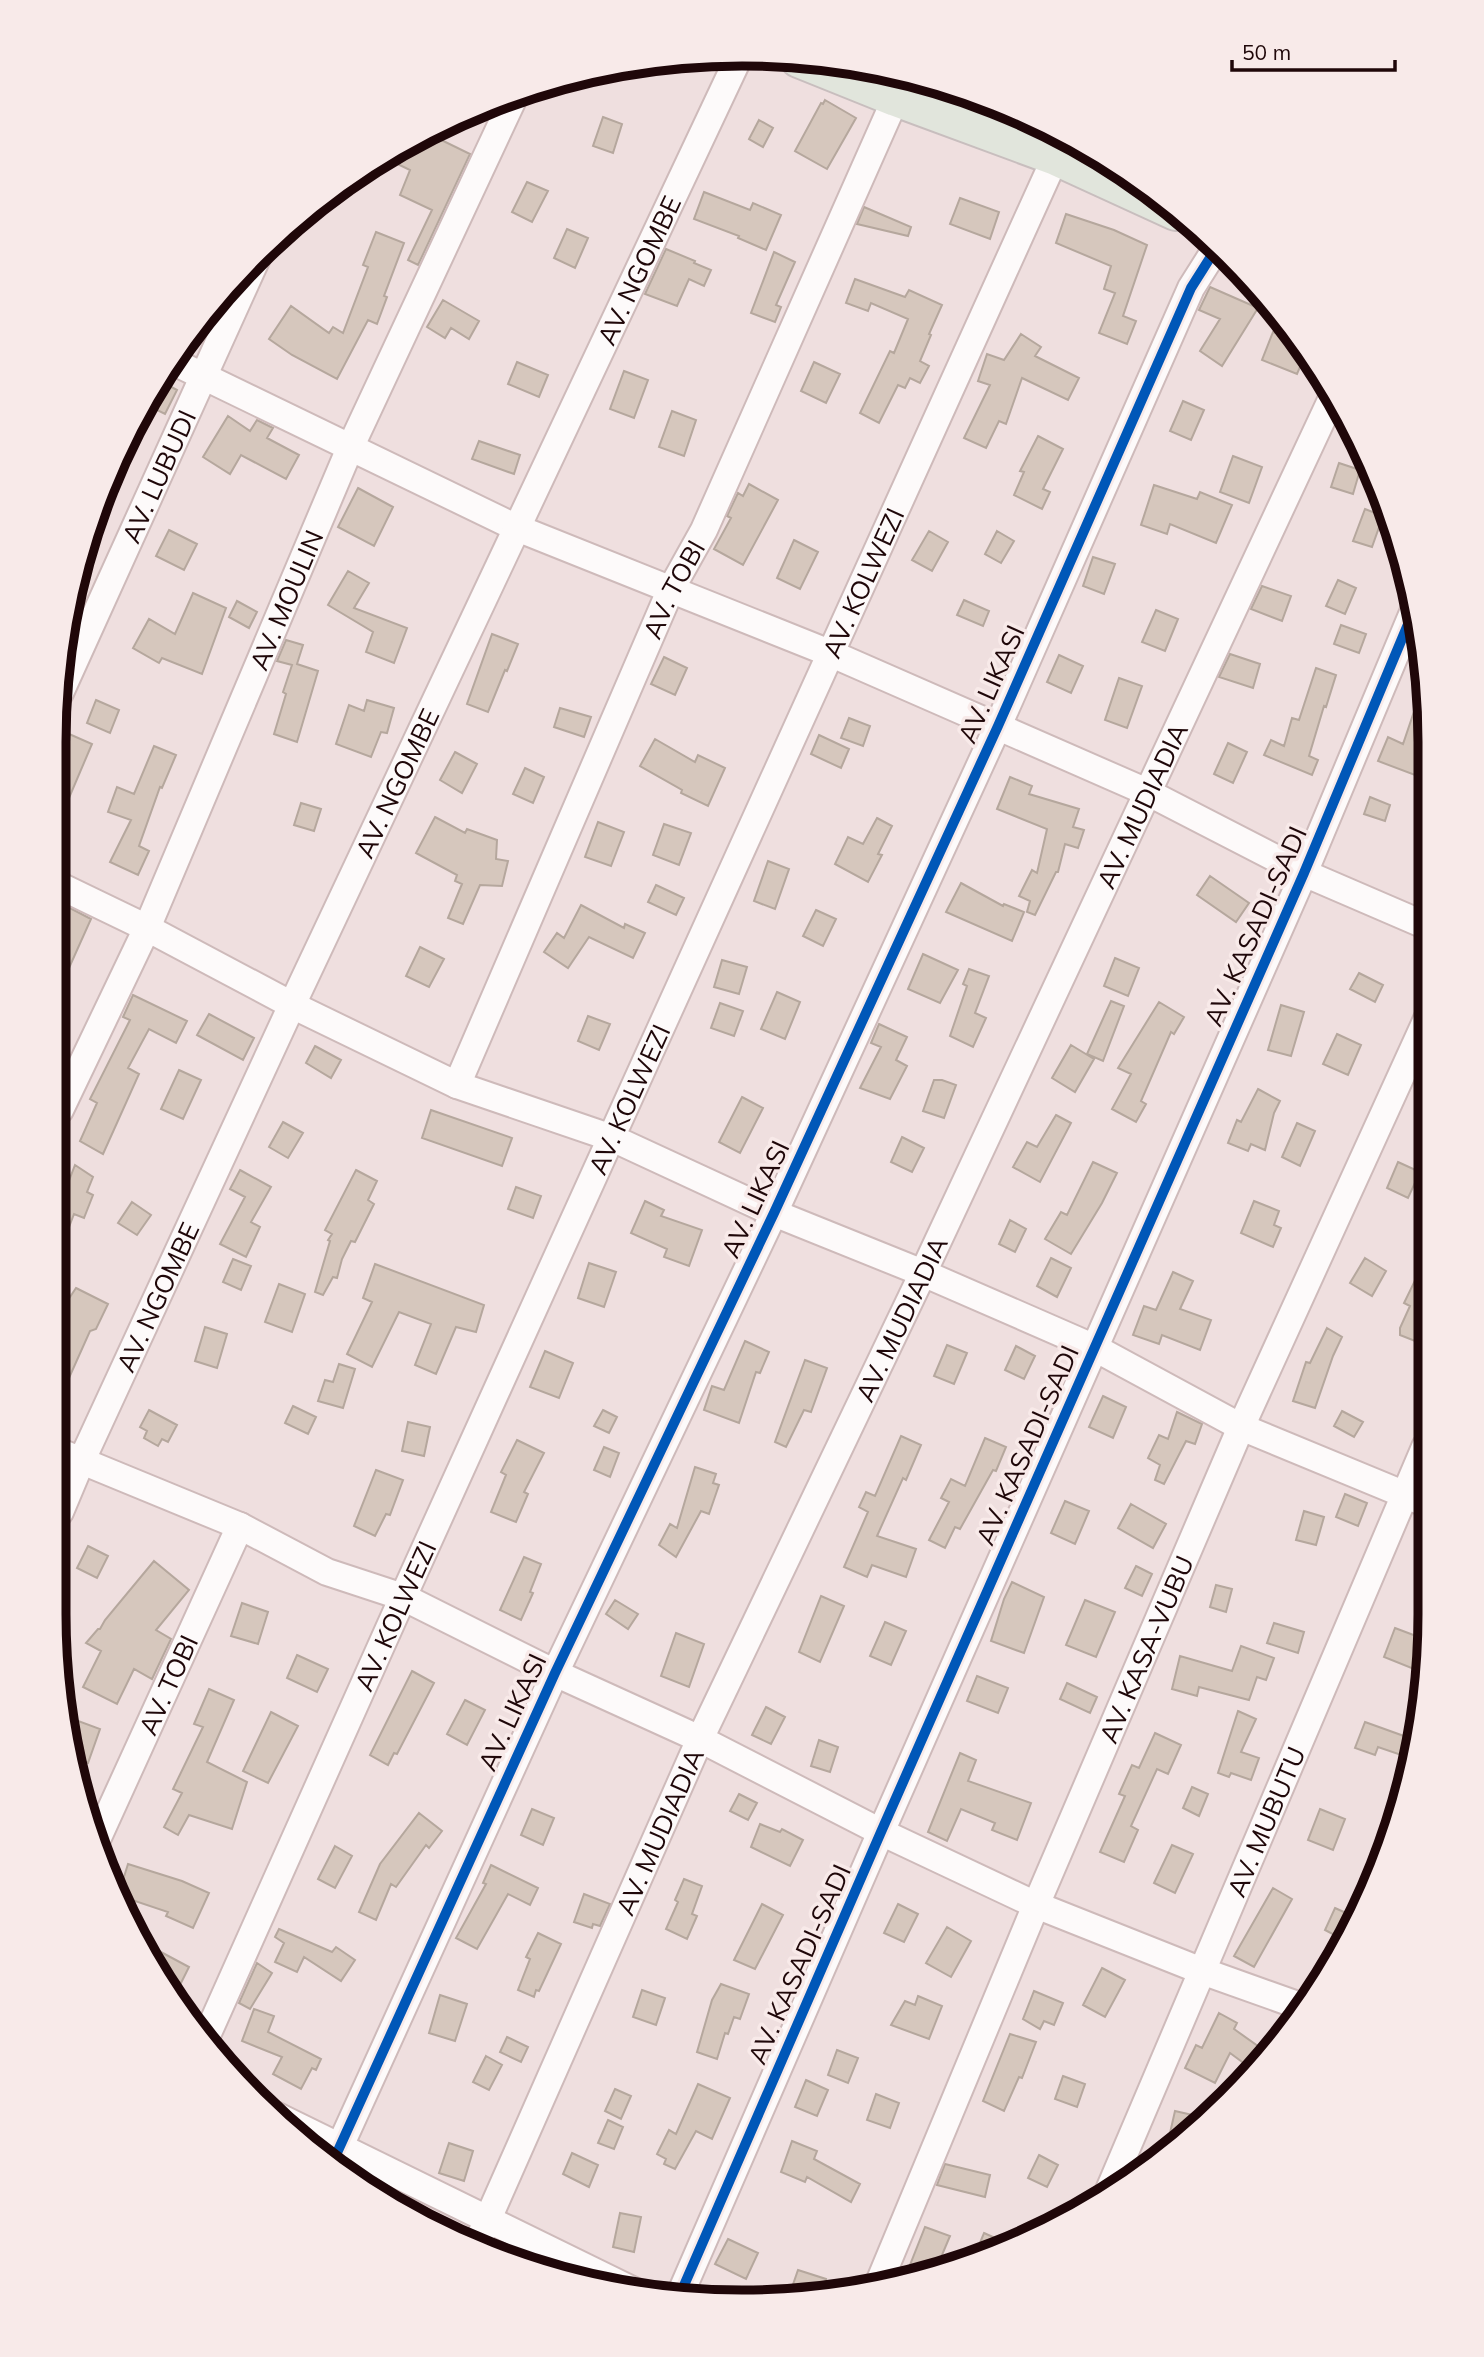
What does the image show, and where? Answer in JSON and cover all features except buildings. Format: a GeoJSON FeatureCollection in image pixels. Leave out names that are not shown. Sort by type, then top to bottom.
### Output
{"type":"FeatureCollection","features":[{"type":"Feature","properties":{"kind":"highway"},"geometry":{"type":"LineString","coordinates":[[901,86],[1063,148],[1087,162]]}},
{"type":"Feature","properties":{"kind":"street","name":"AV. NGOMBE"},"geometry":{"type":"LineString","coordinates":[[66,1482],[71,1457],[292,1005],[735,66]]}},
{"type":"Feature","properties":{"kind":"street","name":"AV. TOBI"},"geometry":{"type":"LineString","coordinates":[[457,1085],[670,591],[704,530],[901,86]]}},
{"type":"Feature","properties":{"kind":"street","name":"AV. MOULIN"},"geometry":{"type":"LineString","coordinates":[[66,1097],[146,928],[350,448],[509,108]]}},
{"type":"Feature","properties":{"kind":"street","name":"AV. KOLWEZI"},"geometry":{"type":"LineString","coordinates":[[209,2030],[403,1597],[1063,148]]}},
{"type":"Feature","properties":{"kind":"street","name":"AV. LIKASI"},"geometry":{"type":"LineString","coordinates":[[336,2155],[555,1673],[774,1213],[998,726],[1191,288],[1211,256]]}},
{"type":"Feature","properties":{"kind":"street","name":"AV. LUBUDI"},"geometry":{"type":"LineString","coordinates":[[71,669],[244,286]]}},
{"type":"Feature","properties":{"kind":"street"},"geometry":{"type":"LineString","coordinates":[[181,365],[517,528],[832,654],[998,726],[1147,792],[1304,873],[1418,922]]}},
{"type":"Feature","properties":{"kind":"street","name":"AV. MUDIADIA"},"geometry":{"type":"LineString","coordinates":[[480,2237],[700,1739],[923,1273],[1328,406]]}},
{"type":"Feature","properties":{"kind":"street","name":"AV. KASADI-SADI"},"geometry":{"type":"LineString","coordinates":[[682,2288],[1304,873],[1407,626]]}},
{"type":"Feature","properties":{"kind":"street"},"geometry":{"type":"LineString","coordinates":[[66,889],[292,1005],[457,1085],[612,1138],[774,1213],[923,1273],[1095,1348],[1241,1427],[1415,1498]]}},
{"type":"Feature","properties":{"kind":"street","name":"AV. KASA-VUBU"},"geometry":{"type":"LineString","coordinates":[[882,2276],[1036,1905],[1241,1427],[1418,1039]]}},
{"type":"Feature","properties":{"kind":"street"},"geometry":{"type":"LineString","coordinates":[[71,1457],[240,1526],[327,1572],[403,1597],[555,1673],[700,1739],[881,1832],[1036,1905],[1202,1971],[1294,2004]]}},
{"type":"Feature","properties":{"kind":"street","name":"AV. MUBUTU"},"geometry":{"type":"LineString","coordinates":[[1114,2179],[1202,1971],[1415,1498]]}},
{"type":"Feature","properties":{"kind":"street","name":"AV. TOBI"},"geometry":{"type":"LineString","coordinates":[[101,1830],[240,1526]]}},
{"type":"Feature","properties":{"kind":"street"},"geometry":{"type":"LineString","coordinates":[[345,2161],[488,2218],[606,2277]]}},
{"type":"Feature","properties":{"kind":"cycle path"},"geometry":{"type":"LineString","coordinates":[[336,2155],[555,1673],[774,1213],[998,726],[1191,288],[1211,256]]}},
{"type":"Feature","properties":{"kind":"cycle path"},"geometry":{"type":"LineString","coordinates":[[683,2288],[1304,873],[1407,626]]}}]}
